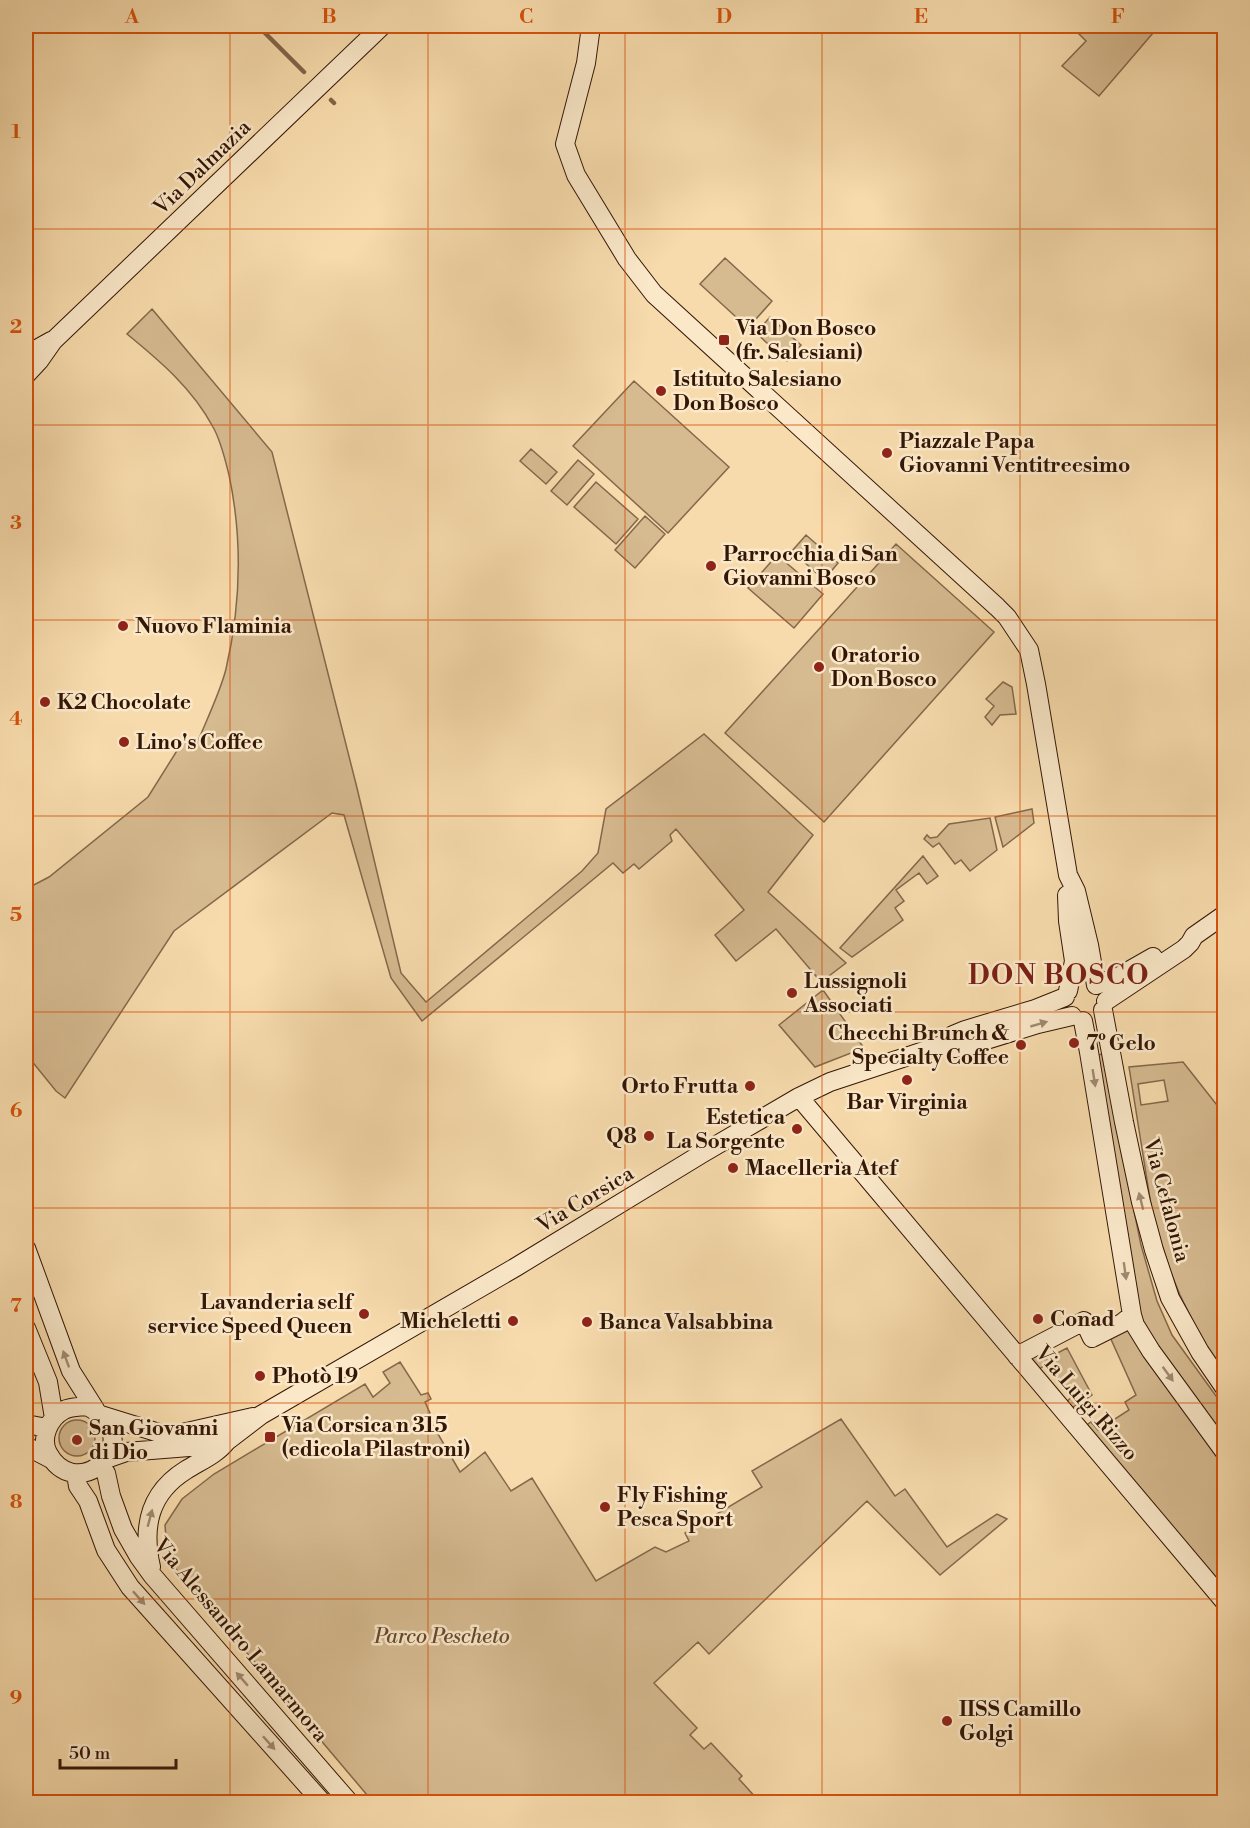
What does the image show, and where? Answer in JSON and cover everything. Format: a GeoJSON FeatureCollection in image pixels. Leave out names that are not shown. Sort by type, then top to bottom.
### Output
{"type":"FeatureCollection","features":[{"type":"Feature","properties":{"kind":"main road","name":"Via Dalmazia"},"geometry":{"type":"LineString","coordinates":[[26,375],[53,341],[382,26]]}},
{"type":"Feature","properties":{"kind":"main road"},"geometry":{"type":"LineString","coordinates":[[591,26],[585,63],[565,144],[576,175],[627,259],[654,294],[1007,617],[1029,650],[1068,875],[1076,891],[1096,985],[1104,1005]]}},
{"type":"Feature","properties":{"kind":"main road","name":"Via Dalmazia"},"geometry":{"type":"LineString","coordinates":[[26,355],[53,341]]}},
{"type":"Feature","properties":{"kind":"main road"},"geometry":{"type":"LineString","coordinates":[[1068,875],[1066,887],[1068,921],[1074,961],[1064,1007],[1077,1018],[1089,1052],[1132,1315],[1135,1325],[1151,1351],[1224,1451]]}},
{"type":"Feature","properties":{"kind":"main road"},"geometry":{"type":"LineString","coordinates":[[1077,1018],[1095,1019],[1104,1005],[1184,949],[1194,936],[1224,915]]}},
{"type":"Feature","properties":{"kind":"main road"},"geometry":{"type":"LineString","coordinates":[[1067,994],[1079,983],[1096,985],[1104,983],[1185,937],[1194,936]]}},
{"type":"Feature","properties":{"kind":"main road"},"geometry":{"type":"LineString","coordinates":[[1089,945],[1104,964],[1128,971]]}},
{"type":"Feature","properties":{"kind":"main road","name":"Via Corsica"},"geometry":{"type":"LineString","coordinates":[[102,1463],[126,1452],[189,1447],[227,1441],[261,1415],[507,1273],[799,1097],[830,1082],[942,1045],[953,1035],[964,1030],[1035,1009],[1067,994]]}},
{"type":"Feature","properties":{"kind":"main road","name":"Via Cefalonia"},"geometry":{"type":"LineString","coordinates":[[1104,1005],[1124,1122],[1154,1250],[1170,1298],[1200,1352],[1224,1387]]}},
{"type":"Feature","properties":{"kind":"main road","name":"Via Corsica"},"geometry":{"type":"LineString","coordinates":[[942,1045],[955,1048],[967,1046],[1038,1024],[1077,1018]]}},
{"type":"Feature","properties":{"kind":"main road","name":"Via Luigi Rizzo"},"geometry":{"type":"LineString","coordinates":[[799,1097],[1224,1601]]}},
{"type":"Feature","properties":{"kind":"main road"},"geometry":{"type":"LineString","coordinates":[[26,1248],[70,1371],[98,1412],[110,1425],[112,1447],[102,1463],[86,1473],[76,1474],[63,1469],[51,1459],[26,1446]]}},
{"type":"Feature","properties":{"kind":"main road"},"geometry":{"type":"LineString","coordinates":[[1017,1356],[1084,1321],[1092,1338],[1122,1323],[1132,1315]]}},
{"type":"Feature","properties":{"kind":"main road"},"geometry":{"type":"LineString","coordinates":[[27,1341],[48,1382],[51,1423],[45,1448],[51,1459]]}},
{"type":"Feature","properties":{"kind":"main road"},"geometry":{"type":"LineString","coordinates":[[26,1424],[51,1423],[64,1410],[77,1407],[86,1406],[98,1412]]}},
{"type":"Feature","properties":{"kind":"main road","name":"Via Corsica"},"geometry":{"type":"LineString","coordinates":[[98,1412],[169,1436],[261,1415]]}},
{"type":"Feature","properties":{"kind":"main road"},"geometry":{"type":"LineString","coordinates":[[152,1575],[146,1532],[153,1504],[163,1489],[180,1474],[219,1451],[227,1441]]}},
{"type":"Feature","properties":{"kind":"main road","name":"Via Alessandro Lamarmora"},"geometry":{"type":"LineString","coordinates":[[102,1463],[123,1529],[152,1575],[349,1803]]}},
{"type":"Feature","properties":{"kind":"main road","name":"Via Alessandro Lamarmora"},"geometry":{"type":"LineString","coordinates":[[76,1474],[78,1486],[88,1501],[106,1550],[130,1587],[322,1803]]}},
{"type":"Feature","properties":{"kind":"green space"},"geometry":{"type":"Polygon","coordinates":[[[1071,26],[1159,26],[1099,96],[1062,66],[1086,41],[1071,26]]]}},
{"type":"Feature","properties":{"kind":"green space"},"geometry":{"type":"Polygon","coordinates":[[[725,258],[772,301],[748,328],[700,284],[725,258]]]}},
{"type":"Feature","properties":{"kind":"green space"},"geometry":{"type":"Polygon","coordinates":[[[152,309],[272,452],[401,973],[426,1002],[582,871],[598,853],[606,809],[704,734],[813,835],[768,892],[846,963],[821,982],[776,929],[736,961],[715,935],[744,910],[676,829],[670,835],[672,841],[639,869],[634,864],[623,873],[613,863],[422,1021],[391,978],[344,815],[332,813],[174,931],[65,1098],[56,1091],[26,1054],[26,889],[49,877],[148,797],[183,741],[196,746],[226,669],[235,621],[238,572],[237,524],[221,444],[205,413],[185,388],[163,365],[127,334],[152,309]]]}},
{"type":"Feature","properties":{"kind":"green space"},"geometry":{"type":"Polygon","coordinates":[[[770,317],[801,345],[787,361],[756,333],[770,317]]]}},
{"type":"Feature","properties":{"kind":"green space"},"geometry":{"type":"Polygon","coordinates":[[[634,381],[729,467],[668,533],[573,446],[634,381]]]}},
{"type":"Feature","properties":{"kind":"green space"},"geometry":{"type":"Polygon","coordinates":[[[531,449],[557,472],[546,484],[520,461],[531,449]]]}},
{"type":"Feature","properties":{"kind":"green space"},"geometry":{"type":"Polygon","coordinates":[[[578,460],[594,474],[567,505],[551,491],[578,460]]]}},
{"type":"Feature","properties":{"kind":"green space"},"geometry":{"type":"Polygon","coordinates":[[[596,482],[638,519],[616,544],[574,507],[596,482]]]}},
{"type":"Feature","properties":{"kind":"green space"},"geometry":{"type":"Polygon","coordinates":[[[645,516],[665,534],[635,568],[615,550],[645,516]]]}},
{"type":"Feature","properties":{"kind":"green space"},"geometry":{"type":"Polygon","coordinates":[[[806,535],[838,563],[824,580],[792,551],[806,535]]]}},
{"type":"Feature","properties":{"kind":"green space"},"geometry":{"type":"Polygon","coordinates":[[[896,544],[994,632],[824,822],[725,733],[896,544]]]}},
{"type":"Feature","properties":{"kind":"green space"},"geometry":{"type":"Polygon","coordinates":[[[777,555],[823,594],[794,628],[748,588],[777,555]]]}},
{"type":"Feature","properties":{"kind":"green space"},"geometry":{"type":"Polygon","coordinates":[[[1003,682],[1012,687],[1016,714],[1000,715],[992,725],[985,717],[994,706],[986,699],[1003,682]]]}},
{"type":"Feature","properties":{"kind":"green space"},"geometry":{"type":"Polygon","coordinates":[[[1032,809],[1034,823],[1003,847],[995,817],[1032,809]]]}},
{"type":"Feature","properties":{"kind":"green space"},"geometry":{"type":"Polygon","coordinates":[[[990,818],[997,850],[970,871],[961,860],[955,864],[939,843],[933,847],[924,839],[927,835],[930,838],[937,837],[949,824],[990,818]]]}},
{"type":"Feature","properties":{"kind":"green space"},"geometry":{"type":"Polygon","coordinates":[[[923,856],[938,876],[927,884],[919,873],[896,890],[904,901],[895,908],[903,920],[852,957],[840,948],[923,856]]]}},
{"type":"Feature","properties":{"kind":"green space"},"geometry":{"type":"Polygon","coordinates":[[[823,990],[864,1048],[815,1067],[779,1025],[823,990]]]}},
{"type":"Feature","properties":{"kind":"green space"},"geometry":{"type":"Polygon","coordinates":[[[1102,1054],[1141,1245],[1157,1301],[1172,1335],[1224,1407],[1224,1438],[1144,1327],[1137,1306],[1096,1055],[1102,1054]]]}},
{"type":"Feature","properties":{"kind":"green space"},"geometry":{"type":"Polygon","coordinates":[[[1183,1062],[1224,1114],[1224,1374],[1206,1348],[1164,1256],[1151,1205],[1129,1067],[1183,1062]],[[1164,1080],[1138,1084],[1141,1105],[1168,1101],[1164,1080]]]}},
{"type":"Feature","properties":{"kind":"green space"},"geometry":{"type":"Polygon","coordinates":[[[1127,1328],[1224,1464],[1224,1594],[1084,1427],[1091,1422],[1098,1430],[1129,1410],[1125,1402],[1136,1395],[1110,1337],[1127,1328]]]}},
{"type":"Feature","properties":{"kind":"green space"},"geometry":{"type":"Polygon","coordinates":[[[1067,1348],[1092,1395],[1069,1410],[1065,1403],[1073,1396],[1046,1364],[1037,1371],[1031,1359],[1040,1352],[1046,1359],[1067,1348]]]}},
{"type":"Feature","properties":{"kind":"green space","name":"Parco Pescheto"},"geometry":{"type":"Polygon","coordinates":[[[400,1362],[421,1395],[428,1393],[431,1399],[425,1402],[430,1413],[427,1415],[460,1472],[485,1452],[511,1491],[532,1478],[596,1581],[655,1547],[666,1552],[689,1541],[685,1533],[762,1487],[752,1471],[841,1419],[895,1496],[905,1489],[947,1547],[997,1514],[1007,1519],[940,1575],[867,1501],[709,1654],[698,1642],[654,1683],[697,1728],[690,1735],[704,1749],[711,1743],[742,1776],[739,1779],[758,1800],[756,1802],[373,1802],[176,1569],[167,1550],[165,1525],[182,1499],[214,1474],[365,1384],[373,1397],[390,1383],[383,1372],[400,1362]]]}},
{"type":"Feature","properties":{"kind":"green space"},"geometry":{"type":"Polygon","coordinates":[[[77,1420],[90,1425],[95,1438],[90,1451],[77,1456],[64,1451],[59,1438],[64,1425],[77,1420]]]}},
{"type":"Feature","properties":{"kind":"waterway"},"geometry":{"type":"LineString","coordinates":[[258,26],[304,72]]}},
{"type":"Feature","properties":{"kind":"waterway"},"geometry":{"type":"LineString","coordinates":[[614,31],[621,26]]}},
{"type":"Feature","properties":{"kind":"waterway"},"geometry":{"type":"LineString","coordinates":[[331,100],[334,103]]}},
{"type":"Feature","properties":{"kind":"place","name":"Via Don Bosco (fr. Salesiani)"},"geometry":{"type":"Point","coordinates":[724,340]}},
{"type":"Feature","properties":{"kind":"place","name":"Istituto Salesiano Don Bosco"},"geometry":{"type":"Point","coordinates":[661,391]}},
{"type":"Feature","properties":{"kind":"place","name":"Piazzale Papa Giovanni Ventitreesimo"},"geometry":{"type":"Point","coordinates":[887,453]}},
{"type":"Feature","properties":{"kind":"place","name":"Parrocchia di San Giovanni Bosco"},"geometry":{"type":"Point","coordinates":[711,566]}},
{"type":"Feature","properties":{"kind":"place","name":"Nuovo Flaminia"},"geometry":{"type":"Point","coordinates":[123,626]}},
{"type":"Feature","properties":{"kind":"place","name":"Oratorio Don Bosco"},"geometry":{"type":"Point","coordinates":[819,667]}},
{"type":"Feature","properties":{"kind":"place","name":"K2 Chocolate"},"geometry":{"type":"Point","coordinates":[45,702]}},
{"type":"Feature","properties":{"kind":"place","name":"Lino's Coffee"},"geometry":{"type":"Point","coordinates":[124,742]}},
{"type":"Feature","properties":{"kind":"place","name":"Lussignoli Associati"},"geometry":{"type":"Point","coordinates":[792,993]}},
{"type":"Feature","properties":{"kind":"place","name":"7º Gelo"},"geometry":{"type":"Point","coordinates":[1074,1043]}},
{"type":"Feature","properties":{"kind":"place","name":"Checchi Brunch & Specialty Coffee"},"geometry":{"type":"Point","coordinates":[1021,1045]}},
{"type":"Feature","properties":{"kind":"place","name":"Bar Virginia"},"geometry":{"type":"Point","coordinates":[907,1080]}},
{"type":"Feature","properties":{"kind":"place","name":"Orto Frutta"},"geometry":{"type":"Point","coordinates":[750,1086]}},
{"type":"Feature","properties":{"kind":"place","name":"Estetica La Sorgente"},"geometry":{"type":"Point","coordinates":[797,1129]}},
{"type":"Feature","properties":{"kind":"place","name":"Q8"},"geometry":{"type":"Point","coordinates":[649,1136]}},
{"type":"Feature","properties":{"kind":"place","name":"Macelleria Atef"},"geometry":{"type":"Point","coordinates":[733,1168]}},
{"type":"Feature","properties":{"kind":"place","name":"Lavanderia self service Speed Queen"},"geometry":{"type":"Point","coordinates":[364,1314]}},
{"type":"Feature","properties":{"kind":"place","name":"Conad"},"geometry":{"type":"Point","coordinates":[1038,1319]}},
{"type":"Feature","properties":{"kind":"place","name":"Micheletti"},"geometry":{"type":"Point","coordinates":[513,1321]}},
{"type":"Feature","properties":{"kind":"place","name":"Banca Valsabbina"},"geometry":{"type":"Point","coordinates":[587,1322]}},
{"type":"Feature","properties":{"kind":"place","name":"Photò 19"},"geometry":{"type":"Point","coordinates":[260,1376]}},
{"type":"Feature","properties":{"kind":"place","name":"Via Corsica n 315 (edicola Pilastroni)"},"geometry":{"type":"Point","coordinates":[270,1437]}},
{"type":"Feature","properties":{"kind":"place","name":"San Giovanni di Dio"},"geometry":{"type":"Point","coordinates":[77,1440]}},
{"type":"Feature","properties":{"kind":"place","name":"Fly Fishing Pesca Sport"},"geometry":{"type":"Point","coordinates":[605,1507]}},
{"type":"Feature","properties":{"kind":"place","name":"IISS Camillo Golgi"},"geometry":{"type":"Point","coordinates":[947,1721]}},
{"type":"Feature","properties":{"kind":"district","name":"DON BOSCO"},"geometry":{"type":"Point","coordinates":[1059,975]}}]}
